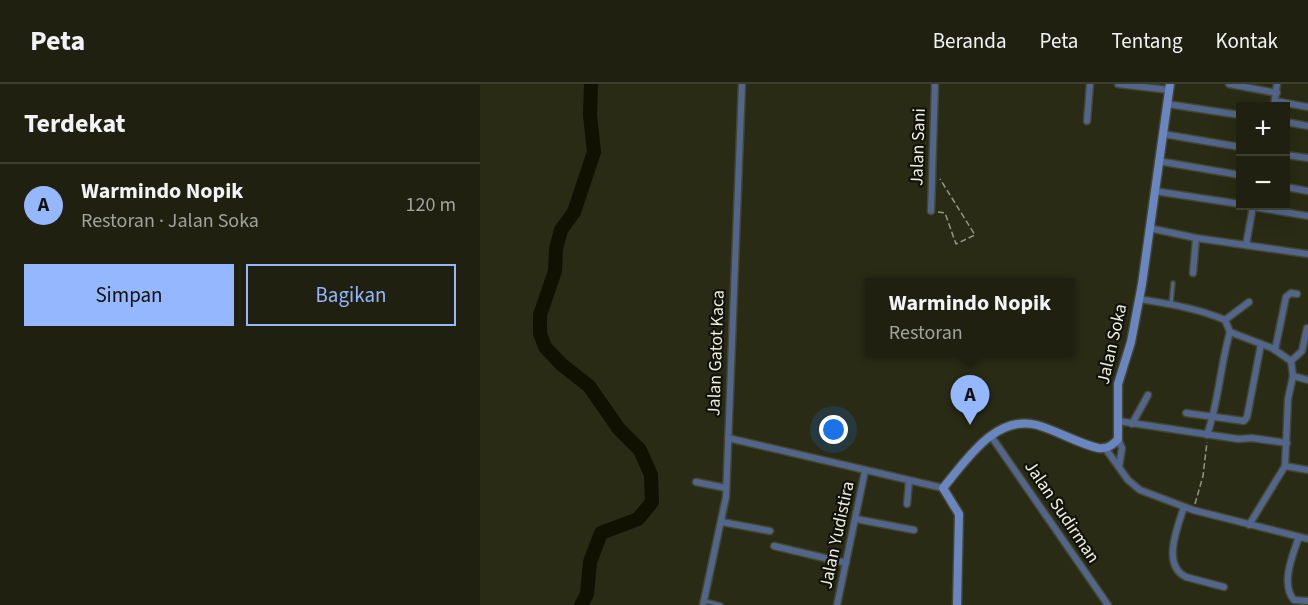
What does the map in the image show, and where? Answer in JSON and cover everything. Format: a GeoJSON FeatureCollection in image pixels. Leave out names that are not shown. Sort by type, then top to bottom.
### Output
{"type":"FeatureCollection","features":[{"type":"Feature","properties":{"kind":"street","name":"Jalan Gatot Kaca"},"geometry":{"type":"LineString","coordinates":[[742,84],[728,438],[909,482],[943,488]]}},
{"type":"Feature","properties":{"kind":"street","name":"Jalan Sani"},"geometry":{"type":"LineString","coordinates":[[931,211],[935,84]]}},
{"type":"Feature","properties":{"kind":"street"},"geometry":{"type":"LineString","coordinates":[[1087,121],[1090,84]]}},
{"type":"Feature","properties":{"kind":"street"},"geometry":{"type":"LineString","coordinates":[[1118,84],[1170,87]]}},
{"type":"Feature","properties":{"kind":"street"},"geometry":{"type":"LineString","coordinates":[[1233,84],[1276,93]]}},
{"type":"Feature","properties":{"kind":"street"},"geometry":{"type":"LineString","coordinates":[[1275,102],[1277,84]]}},
{"type":"Feature","properties":{"kind":"street","name":"Jalan Soka"},"geometry":{"type":"LineString","coordinates":[[1118,440],[1118,384],[1131,342],[1139,299],[1170,87]]}},
{"type":"Feature","properties":{"kind":"street"},"geometry":{"type":"LineString","coordinates":[[1167,104],[1236,114]]}},
{"type":"Feature","properties":{"kind":"street"},"geometry":{"type":"LineString","coordinates":[[1290,105],[1308,107]]}},
{"type":"Feature","properties":{"kind":"street"},"geometry":{"type":"LineString","coordinates":[[1290,124],[1308,126]]}},
{"type":"Feature","properties":{"kind":"street"},"geometry":{"type":"LineString","coordinates":[[1163,134],[1236,146]]}},
{"type":"Feature","properties":{"kind":"street"},"geometry":{"type":"LineString","coordinates":[[1290,156],[1308,158]]}},
{"type":"Feature","properties":{"kind":"street"},"geometry":{"type":"LineString","coordinates":[[1158,161],[1236,174]]}},
{"type":"Feature","properties":{"kind":"street"},"geometry":{"type":"LineString","coordinates":[[1290,188],[1308,190]]}},
{"type":"Feature","properties":{"kind":"street"},"geometry":{"type":"LineString","coordinates":[[1154,191],[1236,203]]}},
{"type":"Feature","properties":{"kind":"street"},"geometry":{"type":"LineString","coordinates":[[1246,245],[1251,210]]}},
{"type":"Feature","properties":{"kind":"street"},"geometry":{"type":"LineString","coordinates":[[1274,210],[1308,216]]}},
{"type":"Feature","properties":{"kind":"street"},"geometry":{"type":"LineString","coordinates":[[1149,228],[1196,238],[1308,254]]}},
{"type":"Feature","properties":{"kind":"street"},"geometry":{"type":"LineString","coordinates":[[1193,273],[1196,238]]}},
{"type":"Feature","properties":{"kind":"street"},"geometry":{"type":"LineString","coordinates":[[1275,350],[1286,297],[1291,293],[1297,294]]}},
{"type":"Feature","properties":{"kind":"street"},"geometry":{"type":"LineString","coordinates":[[1139,299],[1184,306],[1225,320],[1230,332],[1223,354],[1214,417],[1207,435]]}},
{"type":"Feature","properties":{"kind":"street"},"geometry":{"type":"LineString","coordinates":[[1225,320],[1249,302]]}},
{"type":"Feature","properties":{"kind":"street"},"geometry":{"type":"LineString","coordinates":[[1291,361],[1302,351],[1308,327]]}},
{"type":"Feature","properties":{"kind":"street"},"geometry":{"type":"LineString","coordinates":[[1230,332],[1275,350],[1291,361],[1293,376],[1288,399],[1285,466],[1249,525]]}},
{"type":"Feature","properties":{"kind":"street"},"geometry":{"type":"LineString","coordinates":[[1185,413],[1244,421],[1247,417],[1261,344]]}},
{"type":"Feature","properties":{"kind":"street"},"geometry":{"type":"LineString","coordinates":[[1293,376],[1308,380]]}},
{"type":"Feature","properties":{"kind":"street"},"geometry":{"type":"LineString","coordinates":[[1132,424],[1148,395]]}},
{"type":"Feature","properties":{"kind":"street"},"geometry":{"type":"LineString","coordinates":[[1118,421],[1207,435],[1287,443]]}},
{"type":"Feature","properties":{"kind":"street"},"geometry":{"type":"LineString","coordinates":[[957,605],[959,514],[943,488],[981,443],[1006,426],[1020,423],[1036,425],[1091,446],[1105,448],[1118,440],[1122,448],[1119,468]]}},
{"type":"Feature","properties":{"kind":"street","name":"Jalan Sudirman"},"geometry":{"type":"LineString","coordinates":[[992,436],[1108,605]]}},
{"type":"Feature","properties":{"kind":"street"},"geometry":{"type":"LineString","coordinates":[[704,603],[722,522],[728,438]]}},
{"type":"Feature","properties":{"kind":"street"},"geometry":{"type":"LineString","coordinates":[[1105,448],[1134,487],[1193,510],[1308,539]]}},
{"type":"Feature","properties":{"kind":"street"},"geometry":{"type":"LineString","coordinates":[[1285,466],[1308,470]]}},
{"type":"Feature","properties":{"kind":"street","name":"Jalan Yudistira"},"geometry":{"type":"LineString","coordinates":[[837,605],[865,471]]}},
{"type":"Feature","properties":{"kind":"street"},"geometry":{"type":"LineString","coordinates":[[696,482],[726,488]]}},
{"type":"Feature","properties":{"kind":"street"},"geometry":{"type":"LineString","coordinates":[[907,504],[909,482]]}},
{"type":"Feature","properties":{"kind":"street"},"geometry":{"type":"LineString","coordinates":[[1184,507],[1175,537],[1173,552],[1175,566],[1180,574],[1186,577],[1224,587]]}},
{"type":"Feature","properties":{"kind":"street"},"geometry":{"type":"LineString","coordinates":[[856,519],[914,530]]}},
{"type":"Feature","properties":{"kind":"street"},"geometry":{"type":"LineString","coordinates":[[722,522],[770,531]]}},
{"type":"Feature","properties":{"kind":"street"},"geometry":{"type":"LineString","coordinates":[[1299,537],[1288,577],[1289,594],[1294,600],[1308,601]]}},
{"type":"Feature","properties":{"kind":"street"},"geometry":{"type":"LineString","coordinates":[[774,546],[846,563]]}},
{"type":"Feature","properties":{"kind":"lane"},"geometry":{"type":"LineString","coordinates":[[1171,304],[1173,283]]}},
{"type":"Feature","properties":{"kind":"lane"},"geometry":{"type":"LineString","coordinates":[[704,603],[721,605]]}},
{"type":"Feature","properties":{"kind":"path"},"geometry":{"type":"LineString","coordinates":[[931,211],[945,213],[956,244],[975,235],[946,187],[932,169]]}},
{"type":"Feature","properties":{"kind":"path"},"geometry":{"type":"LineString","coordinates":[[1193,510],[1203,476],[1207,435]]}},
{"type":"Feature","properties":{"kind":"waterway"},"geometry":{"type":"LineString","coordinates":[[581,605],[587,594],[590,562],[601,533],[638,519],[652,502],[651,475],[640,450],[619,429],[589,386],[561,364],[545,347],[540,333],[540,315],[555,271],[556,249],[561,230],[574,212],[594,152],[590,115],[591,84]]}},
{"type":"Feature","properties":{"kind":"place","name":"Warmindo Nopik"},"geometry":{"type":"Point","coordinates":[970,425]}}]}
